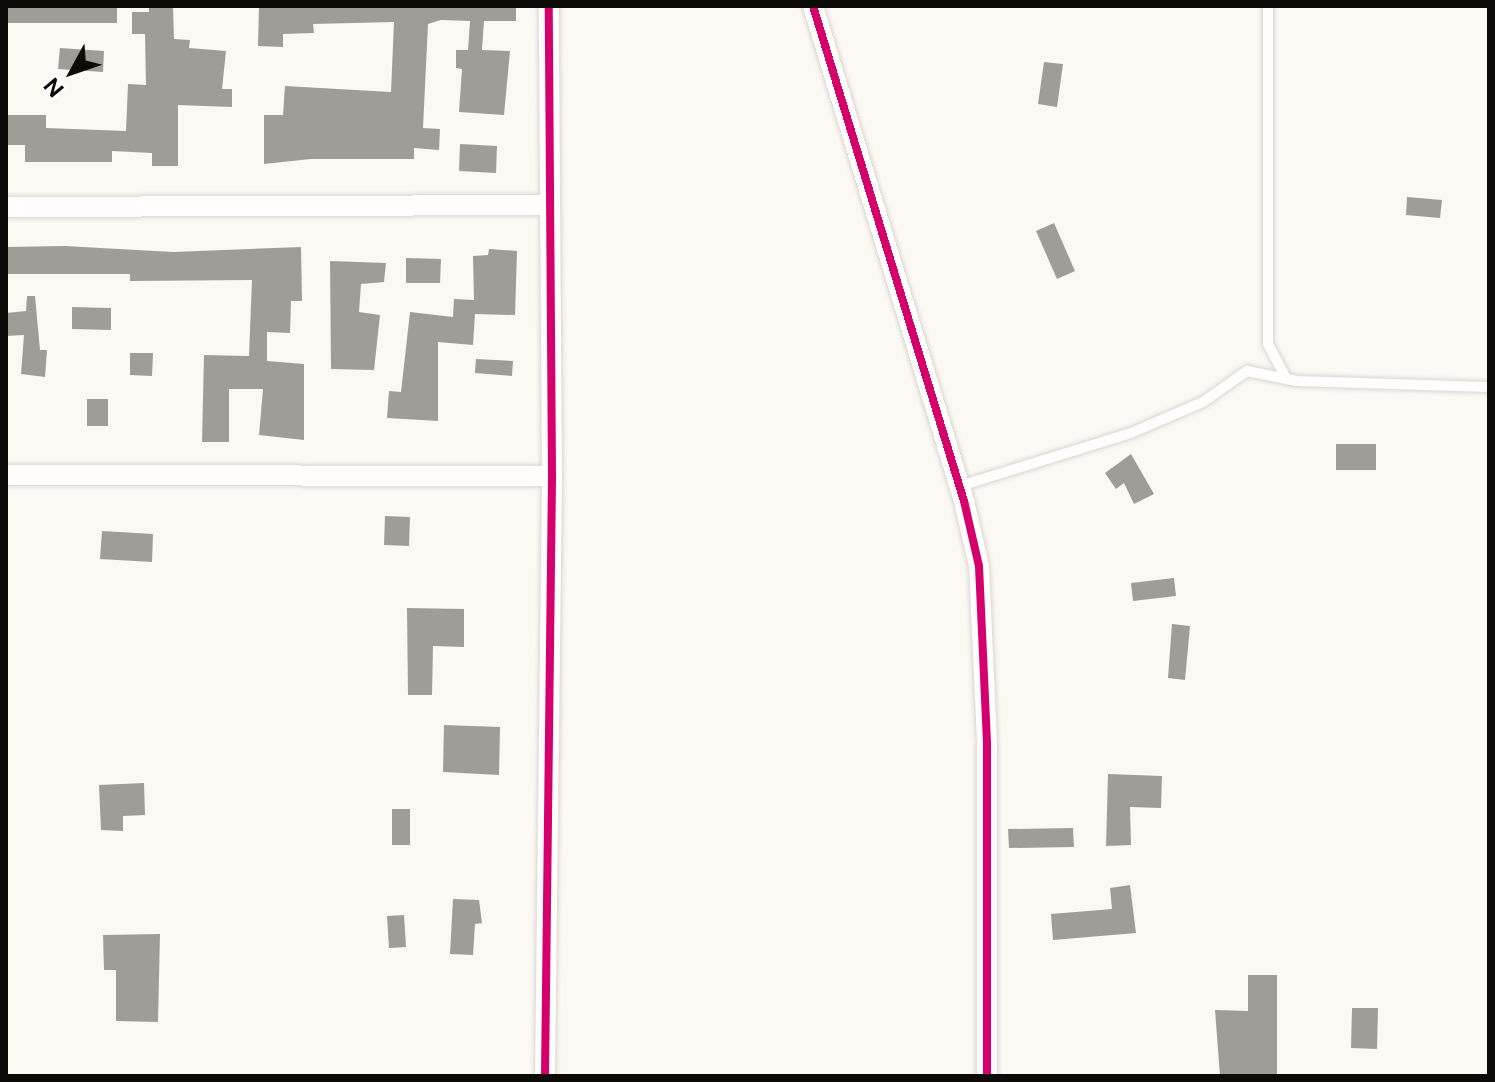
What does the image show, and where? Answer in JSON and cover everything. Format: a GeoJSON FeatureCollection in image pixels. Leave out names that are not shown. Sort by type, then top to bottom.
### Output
{"type":"FeatureCollection","features":[{"type":"Feature","properties":{"kind":"street"},"geometry":{"type":"LineString","coordinates":[[545,1076],[552,476],[549,6]]}},
{"type":"Feature","properties":{"kind":"street"},"geometry":{"type":"LineString","coordinates":[[813,6],[960,486],[980,581],[987,745],[987,1076]]}},
{"type":"Feature","properties":{"kind":"street"},"geometry":{"type":"LineString","coordinates":[[6,207],[549,205]]}},
{"type":"Feature","properties":{"kind":"street"},"geometry":{"type":"LineString","coordinates":[[6,475],[552,476]]}},
{"type":"Feature","properties":{"kind":"lane"},"geometry":{"type":"LineString","coordinates":[[1268,6],[1268,344],[1287,379]]}},
{"type":"Feature","properties":{"kind":"lane"},"geometry":{"type":"LineString","coordinates":[[960,486],[1131,433],[1203,402],[1242,373],[1287,379],[1489,387]]}},
{"type":"Feature","properties":{"kind":"building"},"geometry":{"type":"Polygon","coordinates":[[[6,6],[117,6],[117,23],[6,23],[6,6]]]}},
{"type":"Feature","properties":{"kind":"building"},"geometry":{"type":"Polygon","coordinates":[[[149,6],[173,6],[174,39],[190,40],[189,48],[226,51],[222,89],[232,89],[232,107],[178,105],[178,166],[152,166],[152,153],[112,151],[112,162],[25,162],[25,145],[6,145],[6,115],[46,115],[46,128],[126,131],[128,84],[146,85],[145,34],[132,34],[132,12],[149,12],[149,6]]]}},
{"type":"Feature","properties":{"kind":"building"},"geometry":{"type":"Polygon","coordinates":[[[259,6],[516,6],[516,21],[484,21],[482,50],[510,51],[504,115],[459,112],[462,69],[456,68],[456,50],[468,50],[470,21],[441,20],[428,24],[423,128],[440,129],[439,150],[414,148],[414,159],[311,159],[264,164],[264,115],[283,115],[285,86],[391,92],[394,22],[313,24],[314,33],[283,34],[283,47],[258,46],[259,6]]]}},
{"type":"Feature","properties":{"kind":"building"},"geometry":{"type":"Polygon","coordinates":[[[60,48],[104,51],[103,72],[58,69],[60,48]]]}},
{"type":"Feature","properties":{"kind":"building"},"geometry":{"type":"Polygon","coordinates":[[[1044,62],[1063,64],[1057,107],[1038,104],[1044,62]]]}},
{"type":"Feature","properties":{"kind":"building"},"geometry":{"type":"Polygon","coordinates":[[[460,144],[497,146],[496,173],[459,171],[460,144]]]}},
{"type":"Feature","properties":{"kind":"building"},"geometry":{"type":"Polygon","coordinates":[[[1407,197],[1442,200],[1440,218],[1406,215],[1407,197]]]}},
{"type":"Feature","properties":{"kind":"building"},"geometry":{"type":"Polygon","coordinates":[[[1054,223],[1075,271],[1057,279],[1036,231],[1054,223]]]}},
{"type":"Feature","properties":{"kind":"building"},"geometry":{"type":"Polygon","coordinates":[[[65,246],[173,252],[301,247],[302,301],[291,301],[290,333],[267,332],[267,361],[304,364],[304,440],[259,435],[263,389],[229,389],[229,442],[202,442],[204,355],[249,356],[252,280],[130,281],[130,274],[6,274],[6,247],[65,246]]]}},
{"type":"Feature","properties":{"kind":"building"},"geometry":{"type":"Polygon","coordinates":[[[489,249],[517,251],[515,315],[475,314],[473,345],[438,342],[438,421],[387,418],[389,391],[401,392],[410,312],[453,317],[454,299],[474,300],[473,256],[488,255],[489,249]]]}},
{"type":"Feature","properties":{"kind":"building"},"geometry":{"type":"Polygon","coordinates":[[[406,258],[441,259],[440,283],[406,283],[406,258]]]}},
{"type":"Feature","properties":{"kind":"building"},"geometry":{"type":"Polygon","coordinates":[[[330,261],[386,263],[384,282],[361,284],[359,312],[380,315],[374,370],[331,369],[330,261]]]}},
{"type":"Feature","properties":{"kind":"building"},"geometry":{"type":"Polygon","coordinates":[[[27,296],[35,296],[40,350],[47,350],[45,377],[21,374],[24,335],[6,336],[6,313],[26,311],[27,296]]]}},
{"type":"Feature","properties":{"kind":"building"},"geometry":{"type":"Polygon","coordinates":[[[72,307],[111,308],[111,330],[72,329],[72,307]]]}},
{"type":"Feature","properties":{"kind":"building"},"geometry":{"type":"Polygon","coordinates":[[[130,353],[153,353],[152,376],[130,375],[130,353]]]}},
{"type":"Feature","properties":{"kind":"building"},"geometry":{"type":"Polygon","coordinates":[[[476,359],[513,361],[512,376],[475,373],[476,359]]]}},
{"type":"Feature","properties":{"kind":"building"},"geometry":{"type":"Polygon","coordinates":[[[87,399],[108,399],[108,426],[87,426],[87,399]]]}},
{"type":"Feature","properties":{"kind":"building"},"geometry":{"type":"Polygon","coordinates":[[[1336,444],[1376,444],[1376,470],[1336,470],[1336,444]]]}},
{"type":"Feature","properties":{"kind":"building"},"geometry":{"type":"Polygon","coordinates":[[[1131,454],[1154,494],[1134,504],[1124,483],[1116,489],[1105,473],[1131,454]]]}},
{"type":"Feature","properties":{"kind":"building"},"geometry":{"type":"Polygon","coordinates":[[[385,516],[410,517],[409,546],[384,545],[385,516]]]}},
{"type":"Feature","properties":{"kind":"building"},"geometry":{"type":"Polygon","coordinates":[[[102,531],[153,534],[152,562],[100,559],[102,531]]]}},
{"type":"Feature","properties":{"kind":"building"},"geometry":{"type":"Polygon","coordinates":[[[1174,578],[1176,596],[1133,601],[1131,583],[1174,578]]]}},
{"type":"Feature","properties":{"kind":"building"},"geometry":{"type":"Polygon","coordinates":[[[407,608],[464,609],[464,647],[433,646],[432,695],[408,695],[407,608]]]}},
{"type":"Feature","properties":{"kind":"building"},"geometry":{"type":"Polygon","coordinates":[[[1172,624],[1190,626],[1185,680],[1168,678],[1172,624]]]}},
{"type":"Feature","properties":{"kind":"building"},"geometry":{"type":"Polygon","coordinates":[[[444,725],[500,727],[499,775],[443,772],[444,725]]]}},
{"type":"Feature","properties":{"kind":"building"},"geometry":{"type":"Polygon","coordinates":[[[1108,774],[1162,776],[1161,808],[1130,807],[1131,845],[1106,846],[1108,774]]]}},
{"type":"Feature","properties":{"kind":"building"},"geometry":{"type":"Polygon","coordinates":[[[144,783],[145,815],[123,816],[123,831],[101,830],[99,785],[144,783]]]}},
{"type":"Feature","properties":{"kind":"building"},"geometry":{"type":"Polygon","coordinates":[[[392,809],[410,809],[410,845],[392,845],[392,809]]]}},
{"type":"Feature","properties":{"kind":"building"},"geometry":{"type":"Polygon","coordinates":[[[1073,828],[1074,847],[1009,848],[1008,829],[1073,828]]]}},
{"type":"Feature","properties":{"kind":"building"},"geometry":{"type":"Polygon","coordinates":[[[1130,885],[1136,933],[1053,940],[1051,914],[1112,909],[1110,888],[1130,885]]]}},
{"type":"Feature","properties":{"kind":"building"},"geometry":{"type":"Polygon","coordinates":[[[453,899],[479,900],[482,923],[475,924],[473,955],[450,954],[453,899]]]}},
{"type":"Feature","properties":{"kind":"building"},"geometry":{"type":"Polygon","coordinates":[[[404,915],[406,947],[389,948],[387,916],[404,915]]]}},
{"type":"Feature","properties":{"kind":"building"},"geometry":{"type":"Polygon","coordinates":[[[160,934],[158,1022],[116,1021],[116,970],[104,970],[103,935],[160,934]]]}},
{"type":"Feature","properties":{"kind":"building"},"geometry":{"type":"Polygon","coordinates":[[[1248,975],[1277,975],[1277,1076],[1220,1076],[1215,1010],[1248,1011],[1248,975]]]}},
{"type":"Feature","properties":{"kind":"building"},"geometry":{"type":"Polygon","coordinates":[[[1352,1008],[1378,1008],[1377,1049],[1351,1048],[1352,1008]]]}},
{"type":"Feature","properties":{"kind":"cycle path"},"geometry":{"type":"LineString","coordinates":[[545,1076],[552,476],[549,6]]}},
{"type":"Feature","properties":{"kind":"cycle path"},"geometry":{"type":"LineString","coordinates":[[813,6],[964,501],[979,566],[987,745],[987,1076]]}}]}
